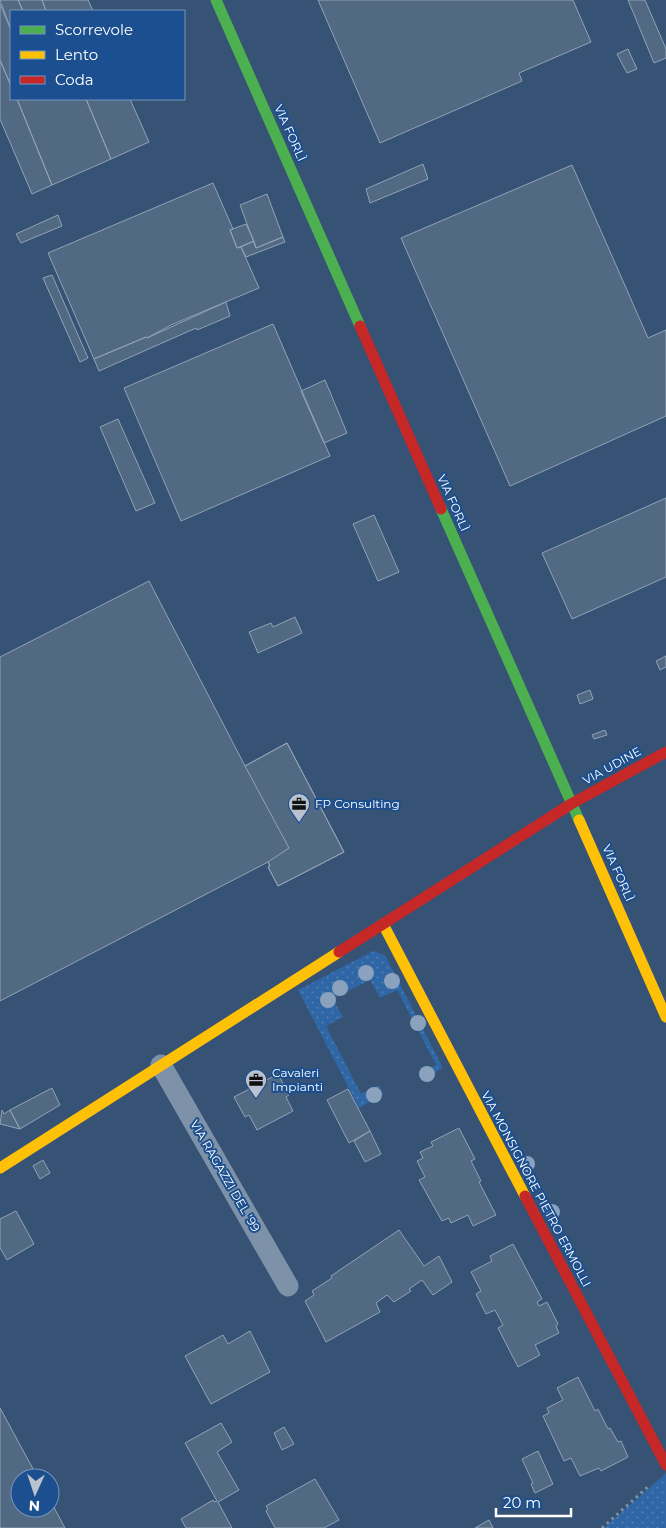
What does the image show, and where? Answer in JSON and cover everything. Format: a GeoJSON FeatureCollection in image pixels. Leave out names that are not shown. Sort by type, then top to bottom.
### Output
{"type":"FeatureCollection","features":[{"type":"Feature","properties":{"kind":"street","name":"VIA FORLÌ"},"geometry":{"type":"LineString","coordinates":[[216,0],[666,1017]]}},
{"type":"Feature","properties":{"kind":"street","name":"VIA UDINE"},"geometry":{"type":"LineString","coordinates":[[1,1165],[571,804],[666,752]]}},
{"type":"Feature","properties":{"kind":"street","name":"VIA MONSIGNORE PIETRO ERMOLLI"},"geometry":{"type":"LineString","coordinates":[[383,924],[666,1465]]}},
{"type":"Feature","properties":{"kind":"street","name":"VIA RAGAZZI DEL '99"},"geometry":{"type":"LineString","coordinates":[[161,1065],[288,1286]]}},
{"type":"Feature","properties":{"kind":"path"},"geometry":{"type":"LineString","coordinates":[[602,1528],[655,1481]]}},
{"type":"Feature","properties":{"kind":"shaded area"},"geometry":{"type":"Polygon","coordinates":[[[373,951],[385,955],[443,1068],[422,1079],[419,1074],[436,1065],[397,990],[380,998],[370,980],[333,999],[343,1017],[326,1026],[361,1094],[379,1085],[383,1095],[359,1108],[298,990],[373,951]]]}},
{"type":"Feature","properties":{"kind":"shaded area"},"geometry":{"type":"Polygon","coordinates":[[[666,1473],[666,1528],[604,1528],[666,1473]]]}},
{"type":"Feature","properties":{"kind":"building"},"geometry":{"type":"Polygon","coordinates":[[[0,0],[18,0],[23,10],[10,10],[10,27],[0,0]]]}},
{"type":"Feature","properties":{"kind":"building"},"geometry":{"type":"Polygon","coordinates":[[[18,0],[42,0],[46,10],[23,10],[18,0]]]}},
{"type":"Feature","properties":{"kind":"building"},"geometry":{"type":"Polygon","coordinates":[[[42,0],[88,0],[93,10],[46,10],[42,0]]]}},
{"type":"Feature","properties":{"kind":"building"},"geometry":{"type":"Polygon","coordinates":[[[318,0],[573,0],[591,42],[519,73],[522,81],[380,143],[318,0]]]}},
{"type":"Feature","properties":{"kind":"building"},"geometry":{"type":"Polygon","coordinates":[[[628,0],[645,0],[666,49],[666,58],[654,63],[628,0]]]}},
{"type":"Feature","properties":{"kind":"building"},"geometry":{"type":"Polygon","coordinates":[[[0,4],[10,28],[10,84],[0,60],[0,4]]]}},
{"type":"Feature","properties":{"kind":"building"},"geometry":{"type":"Polygon","coordinates":[[[628,49],[637,69],[627,73],[617,54],[628,49]]]}},
{"type":"Feature","properties":{"kind":"building"},"geometry":{"type":"Polygon","coordinates":[[[0,60],[10,84],[10,100],[17,100],[52,185],[32,194],[0,119],[0,60]]]}},
{"type":"Feature","properties":{"kind":"building"},"geometry":{"type":"Polygon","coordinates":[[[17,100],[86,100],[111,159],[52,185],[17,100]]]}},
{"type":"Feature","properties":{"kind":"building"},"geometry":{"type":"Polygon","coordinates":[[[86,100],[130,100],[149,142],[111,159],[86,100]]]}},
{"type":"Feature","properties":{"kind":"building"},"geometry":{"type":"Polygon","coordinates":[[[423,164],[428,179],[370,203],[366,189],[423,164]]]}},
{"type":"Feature","properties":{"kind":"building"},"geometry":{"type":"Polygon","coordinates":[[[572,165],[648,338],[666,330],[666,416],[510,486],[401,238],[572,165]]]}},
{"type":"Feature","properties":{"kind":"building"},"geometry":{"type":"Polygon","coordinates":[[[213,183],[233,229],[230,230],[237,248],[241,247],[259,288],[171,325],[147,338],[94,359],[48,253],[213,183]]]}},
{"type":"Feature","properties":{"kind":"building"},"geometry":{"type":"Polygon","coordinates":[[[267,194],[283,237],[256,248],[240,205],[267,194]]]}},
{"type":"Feature","properties":{"kind":"building"},"geometry":{"type":"Polygon","coordinates":[[[58,215],[62,226],[21,243],[16,234],[58,215]]]}},
{"type":"Feature","properties":{"kind":"building"},"geometry":{"type":"Polygon","coordinates":[[[246,224],[254,241],[237,248],[230,230],[246,224]]]}},
{"type":"Feature","properties":{"kind":"building"},"geometry":{"type":"Polygon","coordinates":[[[283,237],[285,242],[246,257],[241,247],[254,241],[256,248],[283,237]]]}},
{"type":"Feature","properties":{"kind":"building"},"geometry":{"type":"Polygon","coordinates":[[[52,275],[88,358],[80,362],[43,278],[52,275]]]}},
{"type":"Feature","properties":{"kind":"building"},"geometry":{"type":"Polygon","coordinates":[[[226,302],[230,316],[197,330],[196,328],[99,371],[94,359],[147,338],[226,302]]]}},
{"type":"Feature","properties":{"kind":"building"},"geometry":{"type":"Polygon","coordinates":[[[273,324],[330,456],[181,521],[124,388],[273,324]]]}},
{"type":"Feature","properties":{"kind":"building"},"geometry":{"type":"Polygon","coordinates":[[[325,380],[347,433],[324,443],[301,391],[325,380]]]}},
{"type":"Feature","properties":{"kind":"building"},"geometry":{"type":"Polygon","coordinates":[[[118,419],[155,503],[136,511],[100,427],[118,419]]]}},
{"type":"Feature","properties":{"kind":"building"},"geometry":{"type":"Polygon","coordinates":[[[666,498],[666,577],[572,619],[542,553],[666,498]]]}},
{"type":"Feature","properties":{"kind":"building"},"geometry":{"type":"Polygon","coordinates":[[[374,515],[399,572],[378,581],[353,524],[374,515]]]}},
{"type":"Feature","properties":{"kind":"building"},"geometry":{"type":"Polygon","coordinates":[[[149,581],[245,766],[287,743],[344,852],[278,886],[268,867],[270,866],[268,862],[0,1001],[0,657],[149,581]]]}},
{"type":"Feature","properties":{"kind":"building"},"geometry":{"type":"Polygon","coordinates":[[[295,617],[302,633],[258,653],[249,632],[271,623],[273,627],[295,617]]]}},
{"type":"Feature","properties":{"kind":"building"},"geometry":{"type":"Polygon","coordinates":[[[666,656],[666,667],[660,670],[656,661],[666,656]]]}},
{"type":"Feature","properties":{"kind":"building"},"geometry":{"type":"Polygon","coordinates":[[[590,690],[593,699],[580,704],[577,695],[590,690]]]}},
{"type":"Feature","properties":{"kind":"building"},"geometry":{"type":"Polygon","coordinates":[[[605,730],[607,735],[594,739],[592,735],[605,730]]]}},
{"type":"Feature","properties":{"kind":"building"},"geometry":{"type":"Polygon","coordinates":[[[287,743],[344,852],[278,886],[268,867],[270,866],[268,862],[289,848],[245,766],[287,743]]]}},
{"type":"Feature","properties":{"kind":"building"},"geometry":{"type":"Polygon","coordinates":[[[278,1074],[289,1095],[286,1097],[293,1111],[257,1130],[249,1115],[245,1117],[234,1097],[278,1074]]]}},
{"type":"Feature","properties":{"kind":"building"},"geometry":{"type":"Polygon","coordinates":[[[52,1088],[60,1105],[20,1129],[10,1110],[52,1088]]]}},
{"type":"Feature","properties":{"kind":"building"},"geometry":{"type":"Polygon","coordinates":[[[348,1089],[370,1131],[349,1143],[327,1100],[348,1089]]]}},
{"type":"Feature","properties":{"kind":"building"},"geometry":{"type":"Polygon","coordinates":[[[2,1110],[4,1114],[10,1110],[20,1129],[0,1124],[2,1110]]]}},
{"type":"Feature","properties":{"kind":"building"},"geometry":{"type":"Polygon","coordinates":[[[459,1128],[475,1159],[471,1161],[481,1181],[479,1182],[496,1215],[473,1226],[468,1215],[451,1223],[449,1218],[442,1221],[419,1180],[425,1177],[417,1161],[423,1158],[420,1152],[433,1146],[431,1142],[459,1128]]]}},
{"type":"Feature","properties":{"kind":"building"},"geometry":{"type":"Polygon","coordinates":[[[370,1131],[381,1154],[365,1162],[354,1141],[370,1131]]]}},
{"type":"Feature","properties":{"kind":"building"},"geometry":{"type":"Polygon","coordinates":[[[43,1160],[50,1173],[40,1179],[33,1166],[43,1160]]]}},
{"type":"Feature","properties":{"kind":"building"},"geometry":{"type":"Polygon","coordinates":[[[16,1211],[34,1244],[7,1260],[0,1248],[0,1219],[16,1211]]]}},
{"type":"Feature","properties":{"kind":"building"},"geometry":{"type":"Polygon","coordinates":[[[399,1230],[424,1266],[439,1256],[452,1282],[433,1295],[422,1280],[409,1289],[411,1291],[394,1302],[387,1295],[376,1303],[380,1312],[326,1342],[305,1301],[314,1295],[312,1291],[332,1278],[331,1276],[399,1230]]]}},
{"type":"Feature","properties":{"kind":"building"},"geometry":{"type":"Polygon","coordinates":[[[513,1244],[542,1299],[537,1302],[539,1306],[547,1302],[558,1324],[556,1326],[559,1333],[535,1345],[540,1355],[518,1367],[498,1328],[503,1325],[495,1310],[486,1314],[476,1294],[481,1291],[471,1272],[492,1261],[490,1256],[513,1244]]]}},
{"type":"Feature","properties":{"kind":"building"},"geometry":{"type":"Polygon","coordinates":[[[250,1331],[270,1372],[211,1404],[185,1356],[223,1335],[228,1344],[250,1331]]]}},
{"type":"Feature","properties":{"kind":"building"},"geometry":{"type":"Polygon","coordinates":[[[578,1377],[595,1411],[598,1409],[608,1429],[610,1428],[618,1442],[621,1441],[628,1457],[601,1471],[599,1468],[580,1476],[571,1458],[564,1461],[543,1416],[549,1413],[547,1408],[563,1400],[557,1388],[578,1377]]]}},
{"type":"Feature","properties":{"kind":"building"},"geometry":{"type":"Polygon","coordinates":[[[0,1408],[33,1468],[10,1468],[10,1518],[60,1518],[65,1528],[0,1528],[0,1408]]]}},
{"type":"Feature","properties":{"kind":"building"},"geometry":{"type":"Polygon","coordinates":[[[221,1423],[232,1442],[217,1452],[239,1490],[218,1502],[232,1528],[186,1528],[181,1519],[213,1500],[214,1502],[217,1501],[185,1443],[221,1423]]]}},
{"type":"Feature","properties":{"kind":"building"},"geometry":{"type":"Polygon","coordinates":[[[284,1427],[294,1444],[282,1450],[274,1433],[284,1427]]]}},
{"type":"Feature","properties":{"kind":"building"},"geometry":{"type":"Polygon","coordinates":[[[538,1451],[553,1484],[535,1493],[531,1484],[533,1483],[522,1459],[538,1451]]]}},
{"type":"Feature","properties":{"kind":"building"},"geometry":{"type":"Polygon","coordinates":[[[315,1479],[339,1520],[324,1528],[275,1528],[266,1511],[268,1509],[266,1506],[315,1479]]]}},
{"type":"Feature","properties":{"kind":"building"},"geometry":{"type":"Polygon","coordinates":[[[489,1520],[493,1528],[475,1528],[489,1520]]]}},
{"type":"Feature","properties":{"kind":"traffic: fast"},"geometry":{"type":"LineString","coordinates":[[216,0],[360,326]]}},
{"type":"Feature","properties":{"kind":"traffic: fast"},"geometry":{"type":"LineString","coordinates":[[441,509],[579,820]]}},
{"type":"Feature","properties":{"kind":"traffic: slow"},"geometry":{"type":"LineString","coordinates":[[579,820],[666,1017]]}},
{"type":"Feature","properties":{"kind":"traffic: slow"},"geometry":{"type":"LineString","coordinates":[[383,924],[525,1196]]}},
{"type":"Feature","properties":{"kind":"traffic: slow"},"geometry":{"type":"LineString","coordinates":[[0,1168],[339,952]]}},
{"type":"Feature","properties":{"kind":"traffic: jam"},"geometry":{"type":"LineString","coordinates":[[360,326],[441,509]]}},
{"type":"Feature","properties":{"kind":"traffic: jam"},"geometry":{"type":"LineString","coordinates":[[339,952],[571,804],[666,752]]}},
{"type":"Feature","properties":{"kind":"traffic: jam"},"geometry":{"type":"LineString","coordinates":[[525,1196],[666,1465]]}},
{"type":"Feature","properties":{"kind":"place","name":"FP Consulting"},"geometry":{"type":"Point","coordinates":[299,823]}},
{"type":"Feature","properties":{"kind":"place","name":"Cavaleri Impianti"},"geometry":{"type":"Point","coordinates":[256,1099]}}]}
